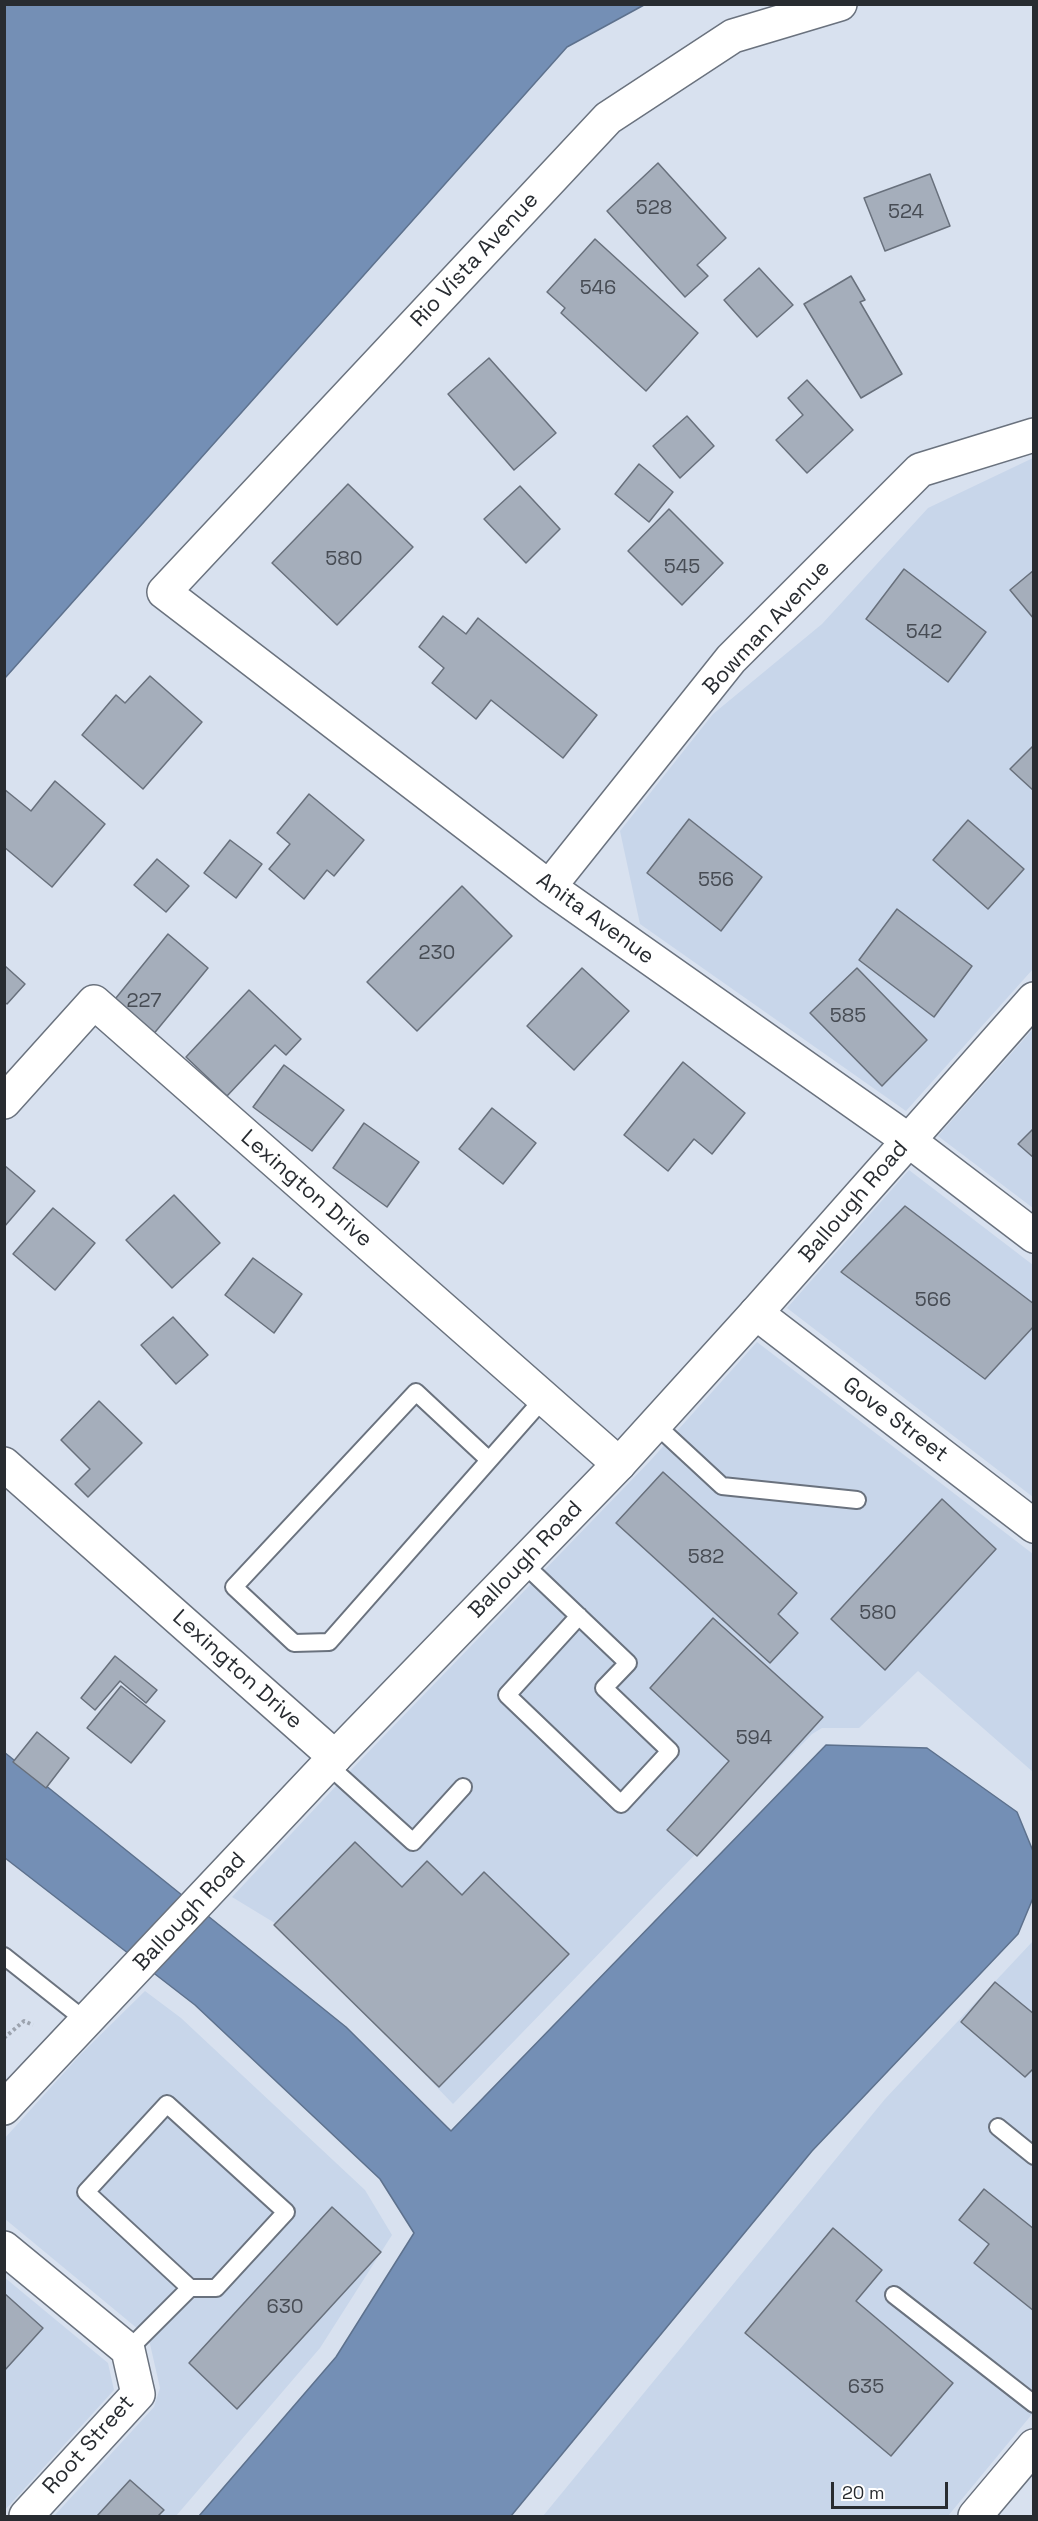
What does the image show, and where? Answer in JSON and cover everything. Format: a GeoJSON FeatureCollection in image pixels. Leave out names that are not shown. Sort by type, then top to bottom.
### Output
{"type":"FeatureCollection","features":[{"type":"Feature","properties":{"kind":"street","name":"Rio Vista Avenue"},"geometry":{"type":"LineString","coordinates":[[164,592],[608,118],[733,36],[840,4]]}},
{"type":"Feature","properties":{"kind":"street","name":"Bowman Avenue"},"geometry":{"type":"LineString","coordinates":[[549,887],[731,659],[920,470],[1034,435]]}},
{"type":"Feature","properties":{"kind":"street","name":"Anita Avenue"},"geometry":{"type":"LineString","coordinates":[[164,592],[549,887],[908,1140],[1034,1236]]}},
{"type":"Feature","properties":{"kind":"street","name":"Ballough Road"},"geometry":{"type":"LineString","coordinates":[[4,2108],[332,1761],[619,1464],[1034,999]]}},
{"type":"Feature","properties":{"kind":"street","name":"Lexington Drive"},"geometry":{"type":"LineString","coordinates":[[4,1102],[94,1002],[619,1464]]}},
{"type":"Feature","properties":{"kind":"street","name":"Gove Street"},"geometry":{"type":"LineString","coordinates":[[756,1313],[1034,1526]]}},
{"type":"Feature","properties":{"kind":"street","name":"Lexington Drive"},"geometry":{"type":"LineString","coordinates":[[4,1464],[332,1761]]}},
{"type":"Feature","properties":{"kind":"street"},"geometry":{"type":"LineString","coordinates":[[4,2248],[128,2350]]}},
{"type":"Feature","properties":{"kind":"street","name":"Root Street"},"geometry":{"type":"LineString","coordinates":[[26,2517],[138,2394],[128,2350]]}},
{"type":"Feature","properties":{"kind":"street"},"geometry":{"type":"LineString","coordinates":[[975,2517],[1032,2449]]}},
{"type":"Feature","properties":{"kind":"lane"},"geometry":{"type":"LineString","coordinates":[[489,1460],[416,1392],[234,1587],[294,1643],[329,1642],[544,1398]]}},
{"type":"Feature","properties":{"kind":"lane"},"geometry":{"type":"LineString","coordinates":[[655,1424],[722,1486],[857,1500]]}},
{"type":"Feature","properties":{"kind":"lane"},"geometry":{"type":"LineString","coordinates":[[523,1563],[579,1616],[628,1663],[604,1688],[670,1751],[621,1804],[507,1695],[579,1616]]}},
{"type":"Feature","properties":{"kind":"lane"},"geometry":{"type":"LineString","coordinates":[[332,1761],[413,1842],[463,1787]]}},
{"type":"Feature","properties":{"kind":"lane"},"geometry":{"type":"LineString","coordinates":[[4,1956],[86,2021]]}},
{"type":"Feature","properties":{"kind":"lane"},"geometry":{"type":"LineString","coordinates":[[128,2350],[190,2288],[216,2288],[286,2212],[167,2104],[86,2193],[190,2288]]}},
{"type":"Feature","properties":{"kind":"lane"},"geometry":{"type":"LineString","coordinates":[[998,2127],[1034,2156]]}},
{"type":"Feature","properties":{"kind":"lane"},"geometry":{"type":"LineString","coordinates":[[894,2295],[1034,2404]]}},
{"type":"Feature","properties":{"kind":"shaded area"},"geometry":{"type":"Polygon","coordinates":[[[1033,458],[1033,969],[906,1111],[640,924],[620,831],[713,714],[822,624],[928,508],[1033,458]]]}},
{"type":"Feature","properties":{"kind":"shaded area"},"geometry":{"type":"Polygon","coordinates":[[[1033,1029],[1033,1208],[938,1136],[1033,1029]]]}},
{"type":"Feature","properties":{"kind":"shaded area"},"geometry":{"type":"Polygon","coordinates":[[[909,1170],[1033,1265],[1033,1497],[787,1308],[909,1170]]]}},
{"type":"Feature","properties":{"kind":"shaded area"},"geometry":{"type":"Polygon","coordinates":[[[757,1342],[1033,1554],[1033,1772],[918,1671],[859,1728],[822,1728],[812,1734],[453,2104],[283,1928],[232,1897],[351,1770],[650,1461],[757,1342]]]}},
{"type":"Feature","properties":{"kind":"shaded area"},"geometry":{"type":"Polygon","coordinates":[[[1033,1941],[1033,2413],[948,2516],[543,2516],[885,2099],[1033,1941]]]}},
{"type":"Feature","properties":{"kind":"shaded area"},"geometry":{"type":"Polygon","coordinates":[[[145,1991],[181,2018],[365,2190],[392,2235],[320,2348],[176,2516],[54,2516],[154,2407],[160,2388],[150,2344],[144,2334],[5,2219],[4,2139],[81,2054],[145,1991]]]}},
{"type":"Feature","properties":{"kind":"shaded area"},"geometry":{"type":"Polygon","coordinates":[[[4,2277],[108,2363],[114,2390],[5,2510],[4,2277]]]}},
{"type":"Feature","properties":{"kind":"water"},"geometry":{"type":"Polygon","coordinates":[[[5,4],[644,5],[567,47],[5,678],[5,4]]]}},
{"type":"Feature","properties":{"kind":"water"},"geometry":{"type":"Polygon","coordinates":[[[826,1745],[927,1748],[1017,1812],[1033,1851],[1033,1898],[1018,1934],[812,2151],[511,2516],[199,2516],[336,2357],[414,2233],[380,2179],[195,2005],[5,1858],[4,1752],[346,2027],[451,2131],[826,1745]]]}},
{"type":"Feature","properties":{"kind":"building"},"geometry":{"type":"Polygon","coordinates":[[[658,163],[726,238],[697,265],[708,276],[685,297],[607,211],[658,163]]]}},
{"type":"Feature","properties":{"kind":"building"},"geometry":{"type":"Polygon","coordinates":[[[930,174],[950,226],[885,251],[864,198],[930,174]]]}},
{"type":"Feature","properties":{"kind":"building"},"geometry":{"type":"Polygon","coordinates":[[[595,239],[698,333],[646,391],[561,313],[565,308],[547,292],[595,239]]]}},
{"type":"Feature","properties":{"kind":"building"},"geometry":{"type":"Polygon","coordinates":[[[759,268],[793,305],[757,337],[724,300],[759,268]]]}},
{"type":"Feature","properties":{"kind":"building"},"geometry":{"type":"Polygon","coordinates":[[[851,276],[865,300],[860,302],[902,374],[861,398],[804,304],[851,276]]]}},
{"type":"Feature","properties":{"kind":"building"},"geometry":{"type":"Polygon","coordinates":[[[489,358],[556,433],[514,470],[448,394],[489,358]]]}},
{"type":"Feature","properties":{"kind":"building"},"geometry":{"type":"Polygon","coordinates":[[[807,380],[853,430],[807,473],[776,440],[803,415],[788,398],[807,380]]]}},
{"type":"Feature","properties":{"kind":"building"},"geometry":{"type":"Polygon","coordinates":[[[687,416],[714,446],[680,478],[653,446],[687,416]]]}},
{"type":"Feature","properties":{"kind":"building"},"geometry":{"type":"Polygon","coordinates":[[[639,464],[673,492],[649,522],[615,494],[639,464]]]}},
{"type":"Feature","properties":{"kind":"building"},"geometry":{"type":"Polygon","coordinates":[[[348,484],[413,547],[337,625],[272,563],[348,484]]]}},
{"type":"Feature","properties":{"kind":"building"},"geometry":{"type":"Polygon","coordinates":[[[520,486],[560,529],[526,563],[484,519],[520,486]]]}},
{"type":"Feature","properties":{"kind":"building"},"geometry":{"type":"Polygon","coordinates":[[[669,509],[723,563],[682,605],[628,551],[669,509]]]}},
{"type":"Feature","properties":{"kind":"building"},"geometry":{"type":"Polygon","coordinates":[[[904,569],[986,632],[948,682],[866,619],[904,569]]]}},
{"type":"Feature","properties":{"kind":"building"},"geometry":{"type":"Polygon","coordinates":[[[1034,570],[1034,619],[1010,590],[1034,570]]]}},
{"type":"Feature","properties":{"kind":"building"},"geometry":{"type":"Polygon","coordinates":[[[443,616],[466,634],[478,618],[597,715],[563,758],[491,700],[476,719],[432,683],[444,668],[419,647],[443,616]]]}},
{"type":"Feature","properties":{"kind":"building"},"geometry":{"type":"Polygon","coordinates":[[[150,676],[202,722],[143,789],[82,735],[116,695],[125,703],[150,676]]]}},
{"type":"Feature","properties":{"kind":"building"},"geometry":{"type":"Polygon","coordinates":[[[1034,745],[1034,791],[1010,769],[1034,745]]]}},
{"type":"Feature","properties":{"kind":"building"},"geometry":{"type":"Polygon","coordinates":[[[55,781],[105,824],[52,887],[4,847],[4,789],[31,811],[55,781]]]}},
{"type":"Feature","properties":{"kind":"building"},"geometry":{"type":"Polygon","coordinates":[[[309,794],[364,840],[334,876],[327,870],[304,899],[269,869],[290,844],[277,833],[309,794]]]}},
{"type":"Feature","properties":{"kind":"building"},"geometry":{"type":"Polygon","coordinates":[[[689,819],[762,877],[721,931],[647,873],[689,819]]]}},
{"type":"Feature","properties":{"kind":"building"},"geometry":{"type":"Polygon","coordinates":[[[968,820],[1024,869],[988,909],[933,860],[968,820]]]}},
{"type":"Feature","properties":{"kind":"building"},"geometry":{"type":"Polygon","coordinates":[[[230,840],[262,864],[236,898],[204,873],[230,840]]]}},
{"type":"Feature","properties":{"kind":"building"},"geometry":{"type":"Polygon","coordinates":[[[157,859],[189,886],[166,912],[134,885],[157,859]]]}},
{"type":"Feature","properties":{"kind":"building"},"geometry":{"type":"Polygon","coordinates":[[[462,886],[512,936],[417,1031],[367,982],[462,886]]]}},
{"type":"Feature","properties":{"kind":"building"},"geometry":{"type":"Polygon","coordinates":[[[897,909],[972,966],[934,1017],[859,960],[897,909]]]}},
{"type":"Feature","properties":{"kind":"building"},"geometry":{"type":"Polygon","coordinates":[[[168,934],[208,968],[147,1042],[107,1009],[168,934]]]}},
{"type":"Feature","properties":{"kind":"building"},"geometry":{"type":"Polygon","coordinates":[[[4,965],[25,984],[7,1004],[4,1002],[4,965]]]}},
{"type":"Feature","properties":{"kind":"building"},"geometry":{"type":"Polygon","coordinates":[[[582,968],[629,1011],[574,1070],[527,1026],[582,968]]]}},
{"type":"Feature","properties":{"kind":"building"},"geometry":{"type":"Polygon","coordinates":[[[857,968],[927,1040],[882,1086],[810,1013],[857,968]]]}},
{"type":"Feature","properties":{"kind":"building"},"geometry":{"type":"Polygon","coordinates":[[[249,990],[301,1039],[286,1055],[275,1045],[227,1096],[186,1057],[249,990]]]}},
{"type":"Feature","properties":{"kind":"building"},"geometry":{"type":"Polygon","coordinates":[[[683,1062],[745,1113],[712,1154],[694,1139],[668,1171],[624,1135],[683,1062]]]}},
{"type":"Feature","properties":{"kind":"building"},"geometry":{"type":"Polygon","coordinates":[[[284,1065],[344,1110],[312,1151],[253,1107],[284,1065]]]}},
{"type":"Feature","properties":{"kind":"building"},"geometry":{"type":"Polygon","coordinates":[[[492,1108],[536,1143],[503,1184],[459,1149],[492,1108]]]}},
{"type":"Feature","properties":{"kind":"building"},"geometry":{"type":"Polygon","coordinates":[[[364,1123],[419,1162],[387,1207],[333,1168],[364,1123]]]}},
{"type":"Feature","properties":{"kind":"building"},"geometry":{"type":"Polygon","coordinates":[[[1034,1128],[1034,1158],[1018,1144],[1034,1128]]]}},
{"type":"Feature","properties":{"kind":"building"},"geometry":{"type":"Polygon","coordinates":[[[4,1165],[35,1191],[4,1227],[4,1165]]]}},
{"type":"Feature","properties":{"kind":"building"},"geometry":{"type":"Polygon","coordinates":[[[174,1195],[220,1243],[172,1288],[126,1240],[174,1195]]]}},
{"type":"Feature","properties":{"kind":"building"},"geometry":{"type":"Polygon","coordinates":[[[905,1206],[1034,1304],[1034,1326],[985,1379],[841,1272],[905,1206]]]}},
{"type":"Feature","properties":{"kind":"building"},"geometry":{"type":"Polygon","coordinates":[[[53,1208],[95,1243],[55,1290],[13,1254],[53,1208]]]}},
{"type":"Feature","properties":{"kind":"building"},"geometry":{"type":"Polygon","coordinates":[[[253,1258],[302,1294],[274,1333],[225,1295],[253,1258]]]}},
{"type":"Feature","properties":{"kind":"building"},"geometry":{"type":"Polygon","coordinates":[[[173,1317],[208,1355],[176,1384],[141,1345],[173,1317]]]}},
{"type":"Feature","properties":{"kind":"building"},"geometry":{"type":"Polygon","coordinates":[[[99,1401],[142,1443],[88,1497],[75,1484],[90,1469],[61,1440],[99,1401]]]}},
{"type":"Feature","properties":{"kind":"building"},"geometry":{"type":"Polygon","coordinates":[[[663,1472],[797,1593],[778,1614],[798,1633],[770,1663],[616,1523],[663,1472]]]}},
{"type":"Feature","properties":{"kind":"building"},"geometry":{"type":"Polygon","coordinates":[[[942,1499],[996,1549],[885,1670],[831,1619],[942,1499]]]}},
{"type":"Feature","properties":{"kind":"building"},"geometry":{"type":"Polygon","coordinates":[[[713,1618],[823,1717],[697,1856],[667,1830],[729,1761],[650,1688],[713,1618]]]}},
{"type":"Feature","properties":{"kind":"building"},"geometry":{"type":"Polygon","coordinates":[[[115,1656],[157,1690],[146,1703],[120,1681],[95,1710],[81,1698],[115,1656]]]}},
{"type":"Feature","properties":{"kind":"building"},"geometry":{"type":"Polygon","coordinates":[[[121,1686],[165,1721],[131,1763],[87,1728],[121,1686]]]}},
{"type":"Feature","properties":{"kind":"building"},"geometry":{"type":"Polygon","coordinates":[[[37,1732],[69,1758],[46,1788],[13,1762],[37,1732]]]}},
{"type":"Feature","properties":{"kind":"building"},"geometry":{"type":"Polygon","coordinates":[[[355,1842],[402,1887],[427,1861],[462,1895],[484,1872],[569,1954],[439,2087],[274,1925],[355,1842]]]}},
{"type":"Feature","properties":{"kind":"building"},"geometry":{"type":"Polygon","coordinates":[[[995,1982],[1034,2014],[1034,2068],[1025,2077],[961,2022],[995,1982]]]}},
{"type":"Feature","properties":{"kind":"building"},"geometry":{"type":"Polygon","coordinates":[[[984,2189],[1034,2229],[1034,2311],[974,2263],[989,2244],[959,2220],[984,2189]]]}},
{"type":"Feature","properties":{"kind":"building"},"geometry":{"type":"Polygon","coordinates":[[[332,2207],[381,2252],[237,2409],[189,2363],[332,2207]]]}},
{"type":"Feature","properties":{"kind":"building"},"geometry":{"type":"Polygon","coordinates":[[[833,2228],[882,2270],[856,2301],[953,2383],[891,2456],[745,2333],[833,2228]]]}},
{"type":"Feature","properties":{"kind":"building"},"geometry":{"type":"Polygon","coordinates":[[[4,2293],[43,2328],[4,2371],[4,2293]]]}},
{"type":"Feature","properties":{"kind":"building"},"geometry":{"type":"Polygon","coordinates":[[[130,2480],[164,2510],[158,2516],[97,2516],[130,2480]]]}}]}
